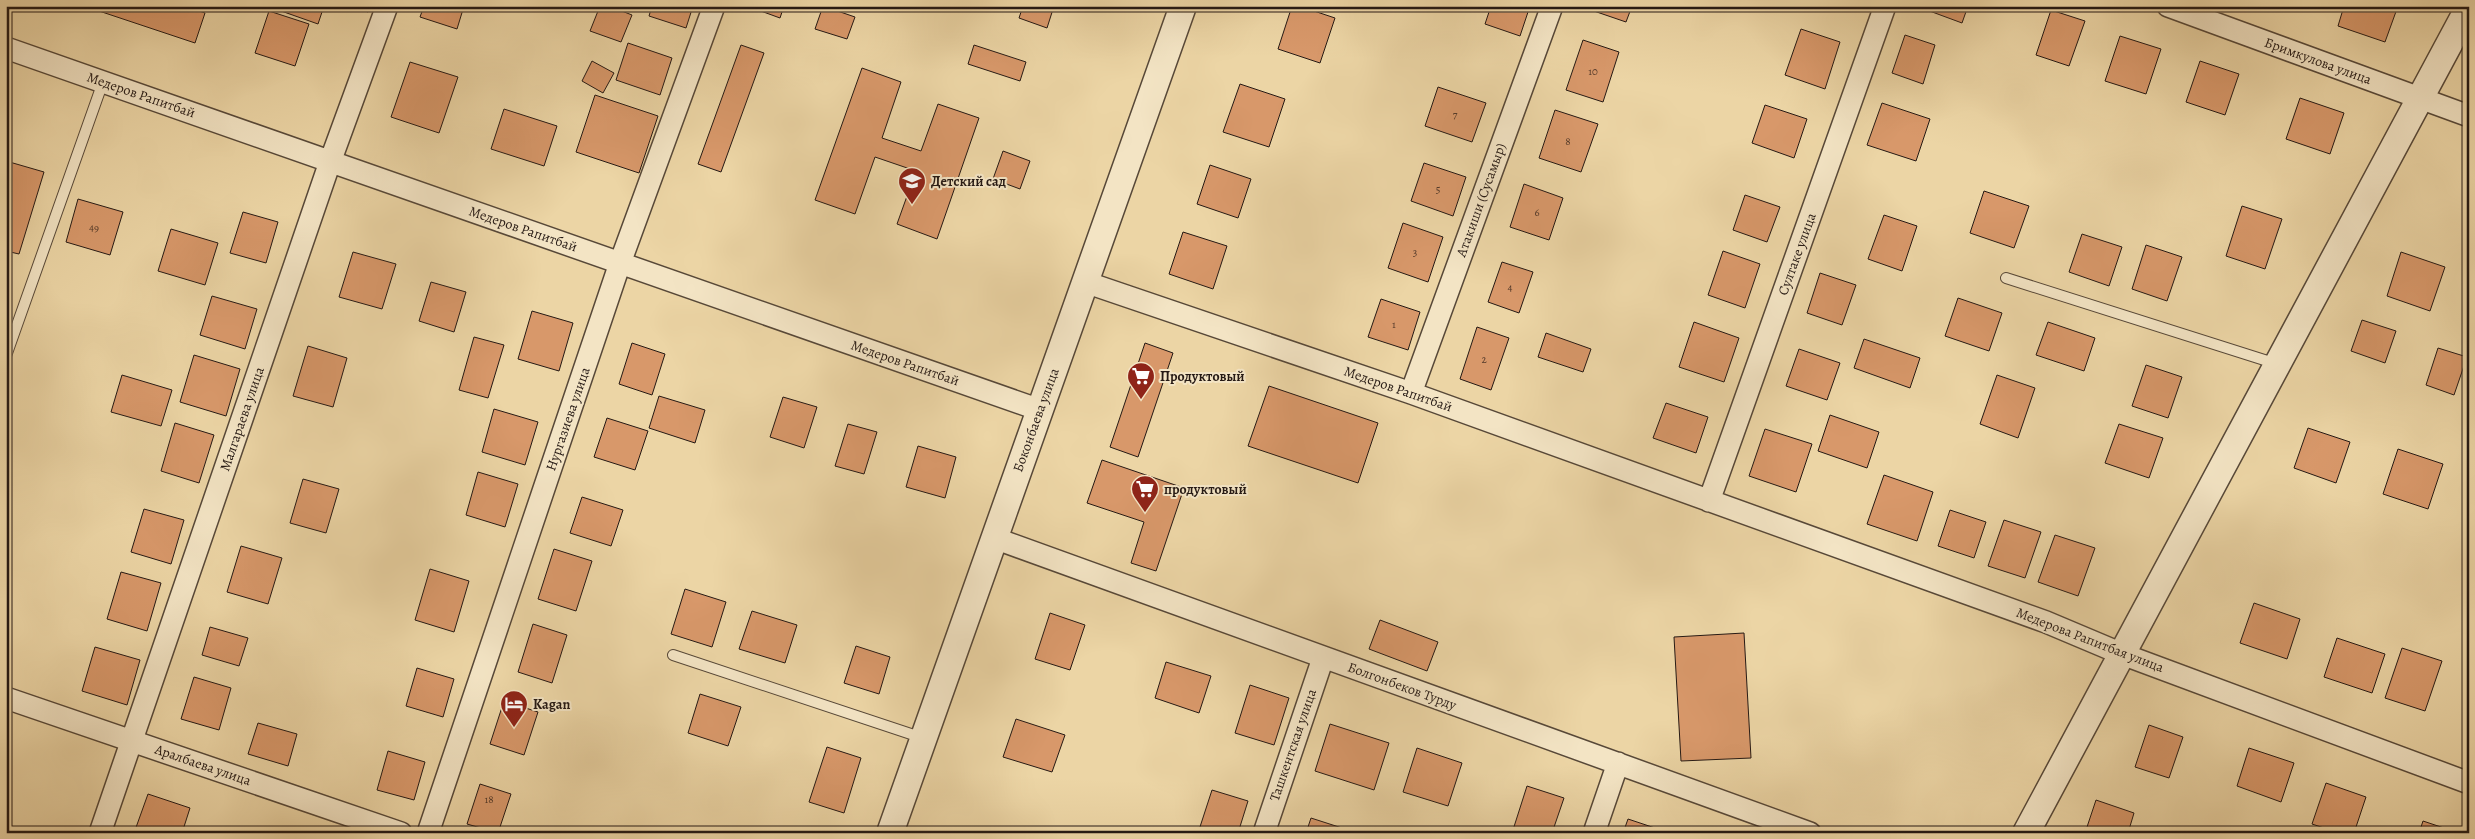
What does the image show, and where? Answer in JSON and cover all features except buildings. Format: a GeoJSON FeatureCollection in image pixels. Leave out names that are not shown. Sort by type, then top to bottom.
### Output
{"type":"FeatureCollection","features":[{"type":"Feature","properties":{"kind":"street","name":"Малгараева улица"},"geometry":{"type":"LineString","coordinates":[[100,833],[330,162],[387,6]]}},
{"type":"Feature","properties":{"kind":"street","name":"Нургазиева улица"},"geometry":{"type":"LineString","coordinates":[[428,833],[620,263],[714,6]]}},
{"type":"Feature","properties":{"kind":"street","name":"Боконбаева улица"},"geometry":{"type":"LineString","coordinates":[[890,833],[1183,6]]}},
{"type":"Feature","properties":{"kind":"street","name":"Атакиши (Сусамыр)"},"geometry":{"type":"LineString","coordinates":[[1410,393],[1552,6]]}},
{"type":"Feature","properties":{"kind":"street","name":"Султаке улица"},"geometry":{"type":"LineString","coordinates":[[1709,501],[1885,6]]}},
{"type":"Feature","properties":{"kind":"street","name":"Бримкулова улица"},"geometry":{"type":"LineString","coordinates":[[2168,6],[2206,13],[2469,116]]}},
{"type":"Feature","properties":{"kind":"street"},"geometry":{"type":"LineString","coordinates":[[2026,833],[2469,7]]}},
{"type":"Feature","properties":{"kind":"street","name":"Медеров Рапитбай"},"geometry":{"type":"LineString","coordinates":[[6,48],[1040,410]]}},
{"type":"Feature","properties":{"kind":"street","name":"Медеров Рапитбай"},"geometry":{"type":"LineString","coordinates":[[1085,282],[1410,393],[1709,501]]}},
{"type":"Feature","properties":{"kind":"street","name":"Медерова Рапитбая улица"},"geometry":{"type":"LineString","coordinates":[[1709,501],[2046,622],[2122,654],[2469,783]]}},
{"type":"Feature","properties":{"kind":"street","name":"Болгонбеков Турду"},"geometry":{"type":"LineString","coordinates":[[994,538],[1810,833]]}},
{"type":"Feature","properties":{"kind":"street","name":"Ташкентская улица"},"geometry":{"type":"LineString","coordinates":[[1264,833],[1324,658]]}},
{"type":"Feature","properties":{"kind":"street","name":"Аралбаева улица"},"geometry":{"type":"LineString","coordinates":[[6,698],[400,833]]}},
{"type":"Feature","properties":{"kind":"street"},"geometry":{"type":"LineString","coordinates":[[1594,833],[1618,764]]}},
{"type":"Feature","properties":{"kind":"lane"},"geometry":{"type":"LineString","coordinates":[[6,356],[103,82]]}},
{"type":"Feature","properties":{"kind":"lane"},"geometry":{"type":"LineString","coordinates":[[2006,278],[2278,364]]}},
{"type":"Feature","properties":{"kind":"lane"},"geometry":{"type":"LineString","coordinates":[[673,655],[923,738]]}},
{"type":"Feature","properties":{"kind":"place","name":"Детский сад"},"geometry":{"type":"Point","coordinates":[912,205]}},
{"type":"Feature","properties":{"kind":"place","name":"Продуктовый"},"geometry":{"type":"Point","coordinates":[1141,400]}},
{"type":"Feature","properties":{"kind":"place","name":"продуктовый"},"geometry":{"type":"Point","coordinates":[1145,513]}},
{"type":"Feature","properties":{"kind":"place","name":"Kagan"},"geometry":{"type":"Point","coordinates":[514,728]}}]}
